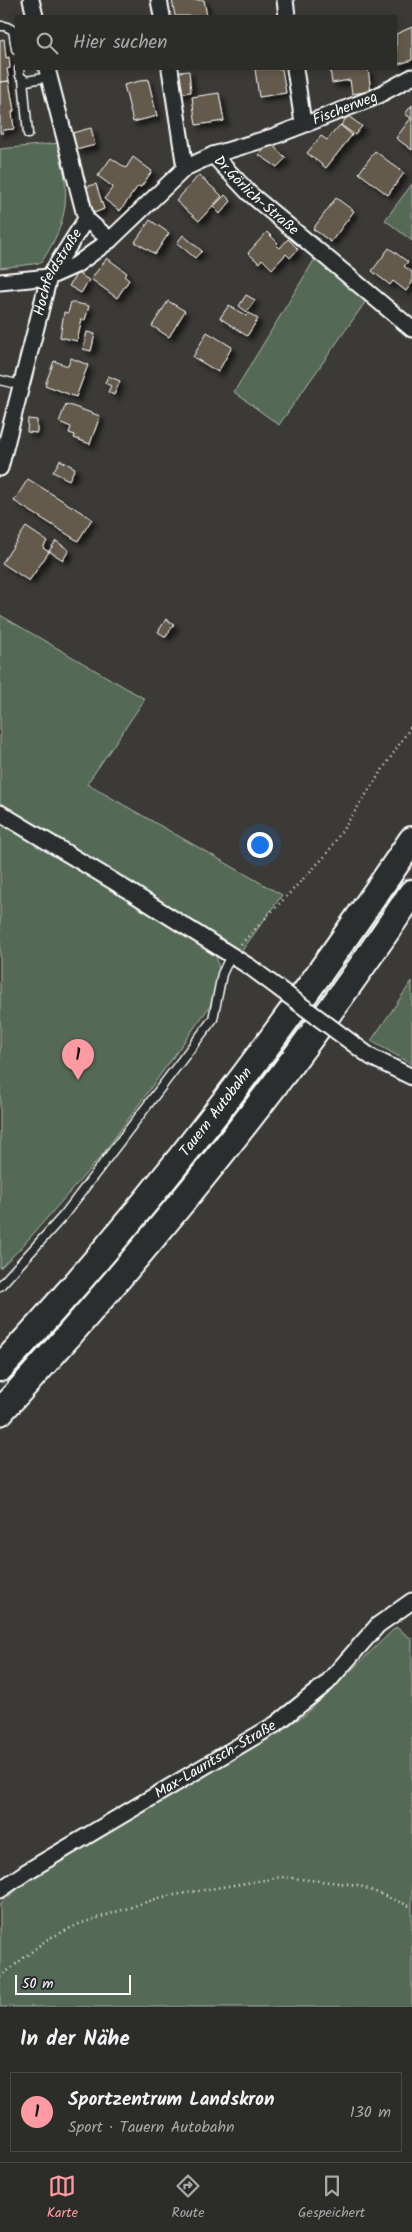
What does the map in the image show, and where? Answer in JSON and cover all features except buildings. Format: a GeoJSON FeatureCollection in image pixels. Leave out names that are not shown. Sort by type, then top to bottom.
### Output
{"type":"FeatureCollection","features":[{"type":"Feature","properties":{"kind":"highway","name":"Tauern Autobahn"},"geometry":{"type":"LineString","coordinates":[[0,1368],[52,1312],[184,1154],[336,952],[412,840]]}},
{"type":"Feature","properties":{"kind":"highway","name":"Tauern Autobahn"},"geometry":{"type":"LineString","coordinates":[[0,1412],[87,1317],[222,1156],[356,978],[412,893]]}},
{"type":"Feature","properties":{"kind":"street"},"geometry":{"type":"LineString","coordinates":[[31,0],[35,15]]}},
{"type":"Feature","properties":{"kind":"street"},"geometry":{"type":"LineString","coordinates":[[159,0],[162,15]]}},
{"type":"Feature","properties":{"kind":"street"},"geometry":{"type":"LineString","coordinates":[[285,0],[287,15]]}},
{"type":"Feature","properties":{"kind":"street"},"geometry":{"type":"LineString","coordinates":[[170,70],[185,168]]}},
{"type":"Feature","properties":{"kind":"street","name":"Fischerweg"},"geometry":{"type":"LineString","coordinates":[[295,70],[302,123]]}},
{"type":"Feature","properties":{"kind":"street","name":"Hochfeldstraße"},"geometry":{"type":"LineString","coordinates":[[0,468],[49,277],[86,219],[48,73]]}},
{"type":"Feature","properties":{"kind":"street","name":"Fischerweg"},"geometry":{"type":"LineString","coordinates":[[213,155],[272,137],[302,123],[373,98],[412,78]]}},
{"type":"Feature","properties":{"kind":"street","name":"Dr.Görlich-Straße"},"geometry":{"type":"LineString","coordinates":[[0,282],[49,277],[76,265],[110,240],[185,168],[213,155],[249,192],[412,329]]}},
{"type":"Feature","properties":{"kind":"street"},"geometry":{"type":"LineString","coordinates":[[86,219],[110,240]]}},
{"type":"Feature","properties":{"kind":"street"},"geometry":{"type":"LineString","coordinates":[[0,813],[114,881],[250,967],[372,1057],[412,1076]]}},
{"type":"Feature","properties":{"kind":"street","name":"Max-Lauritsch-Straße"},"geometry":{"type":"LineString","coordinates":[[0,1890],[34,1867],[276,1724],[327,1683],[378,1625],[412,1601]]}},
{"type":"Feature","properties":{"kind":"lane"},"geometry":{"type":"LineString","coordinates":[[0,26],[13,30],[15,43]]}},
{"type":"Feature","properties":{"kind":"lane"},"geometry":{"type":"LineString","coordinates":[[19,70],[23,79],[28,134]]}},
{"type":"Feature","properties":{"kind":"lane","name":"Hochfeldstraße"},"geometry":{"type":"LineString","coordinates":[[23,79],[48,73]]}},
{"type":"Feature","properties":{"kind":"lane"},"geometry":{"type":"LineString","coordinates":[[0,380],[22,385]]}},
{"type":"Feature","properties":{"kind":"lane"},"geometry":{"type":"LineString","coordinates":[[0,1286],[70,1207],[213,1019],[222,974],[231,955]]}},
{"type":"Feature","properties":{"kind":"path"},"geometry":{"type":"LineString","coordinates":[[231,955],[326,855],[412,725]]}},
{"type":"Feature","properties":{"kind":"path"},"geometry":{"type":"LineString","coordinates":[[0,1977],[46,1940],[79,1924],[162,1897],[282,1876],[358,1884],[412,1907]]}},
{"type":"Feature","properties":{"kind":"green space"},"geometry":{"type":"Polygon","coordinates":[[[59,143],[65,177],[65,205],[63,218],[51,247],[41,263],[0,268],[0,149],[59,143]]]}},
{"type":"Feature","properties":{"kind":"green space"},"geometry":{"type":"Polygon","coordinates":[[[412,184],[412,241],[385,220],[412,184]]]}},
{"type":"Feature","properties":{"kind":"green space"},"geometry":{"type":"Polygon","coordinates":[[[316,257],[366,301],[279,425],[234,392],[316,257]]]}},
{"type":"Feature","properties":{"kind":"green space"},"geometry":{"type":"Polygon","coordinates":[[[0,615],[145,699],[87,784],[282,895],[241,952],[24,825],[0,807],[0,615]]]}},
{"type":"Feature","properties":{"kind":"green space"},"geometry":{"type":"Polygon","coordinates":[[[0,812],[215,950],[220,974],[210,1006],[103,1154],[19,1250],[0,1268],[0,812]]]}},
{"type":"Feature","properties":{"kind":"green space"},"geometry":{"type":"Polygon","coordinates":[[[412,981],[412,1064],[371,1041],[412,981]]]}},
{"type":"Feature","properties":{"kind":"green space"},"geometry":{"type":"Polygon","coordinates":[[[396,1627],[412,1639],[412,2007],[0,2007],[0,1904],[32,1877],[305,1715],[396,1627]]]}},
{"type":"Feature","properties":{"kind":"place","name":"Sportzentrum Landskron"},"geometry":{"type":"Point","coordinates":[78,1080]}}]}
